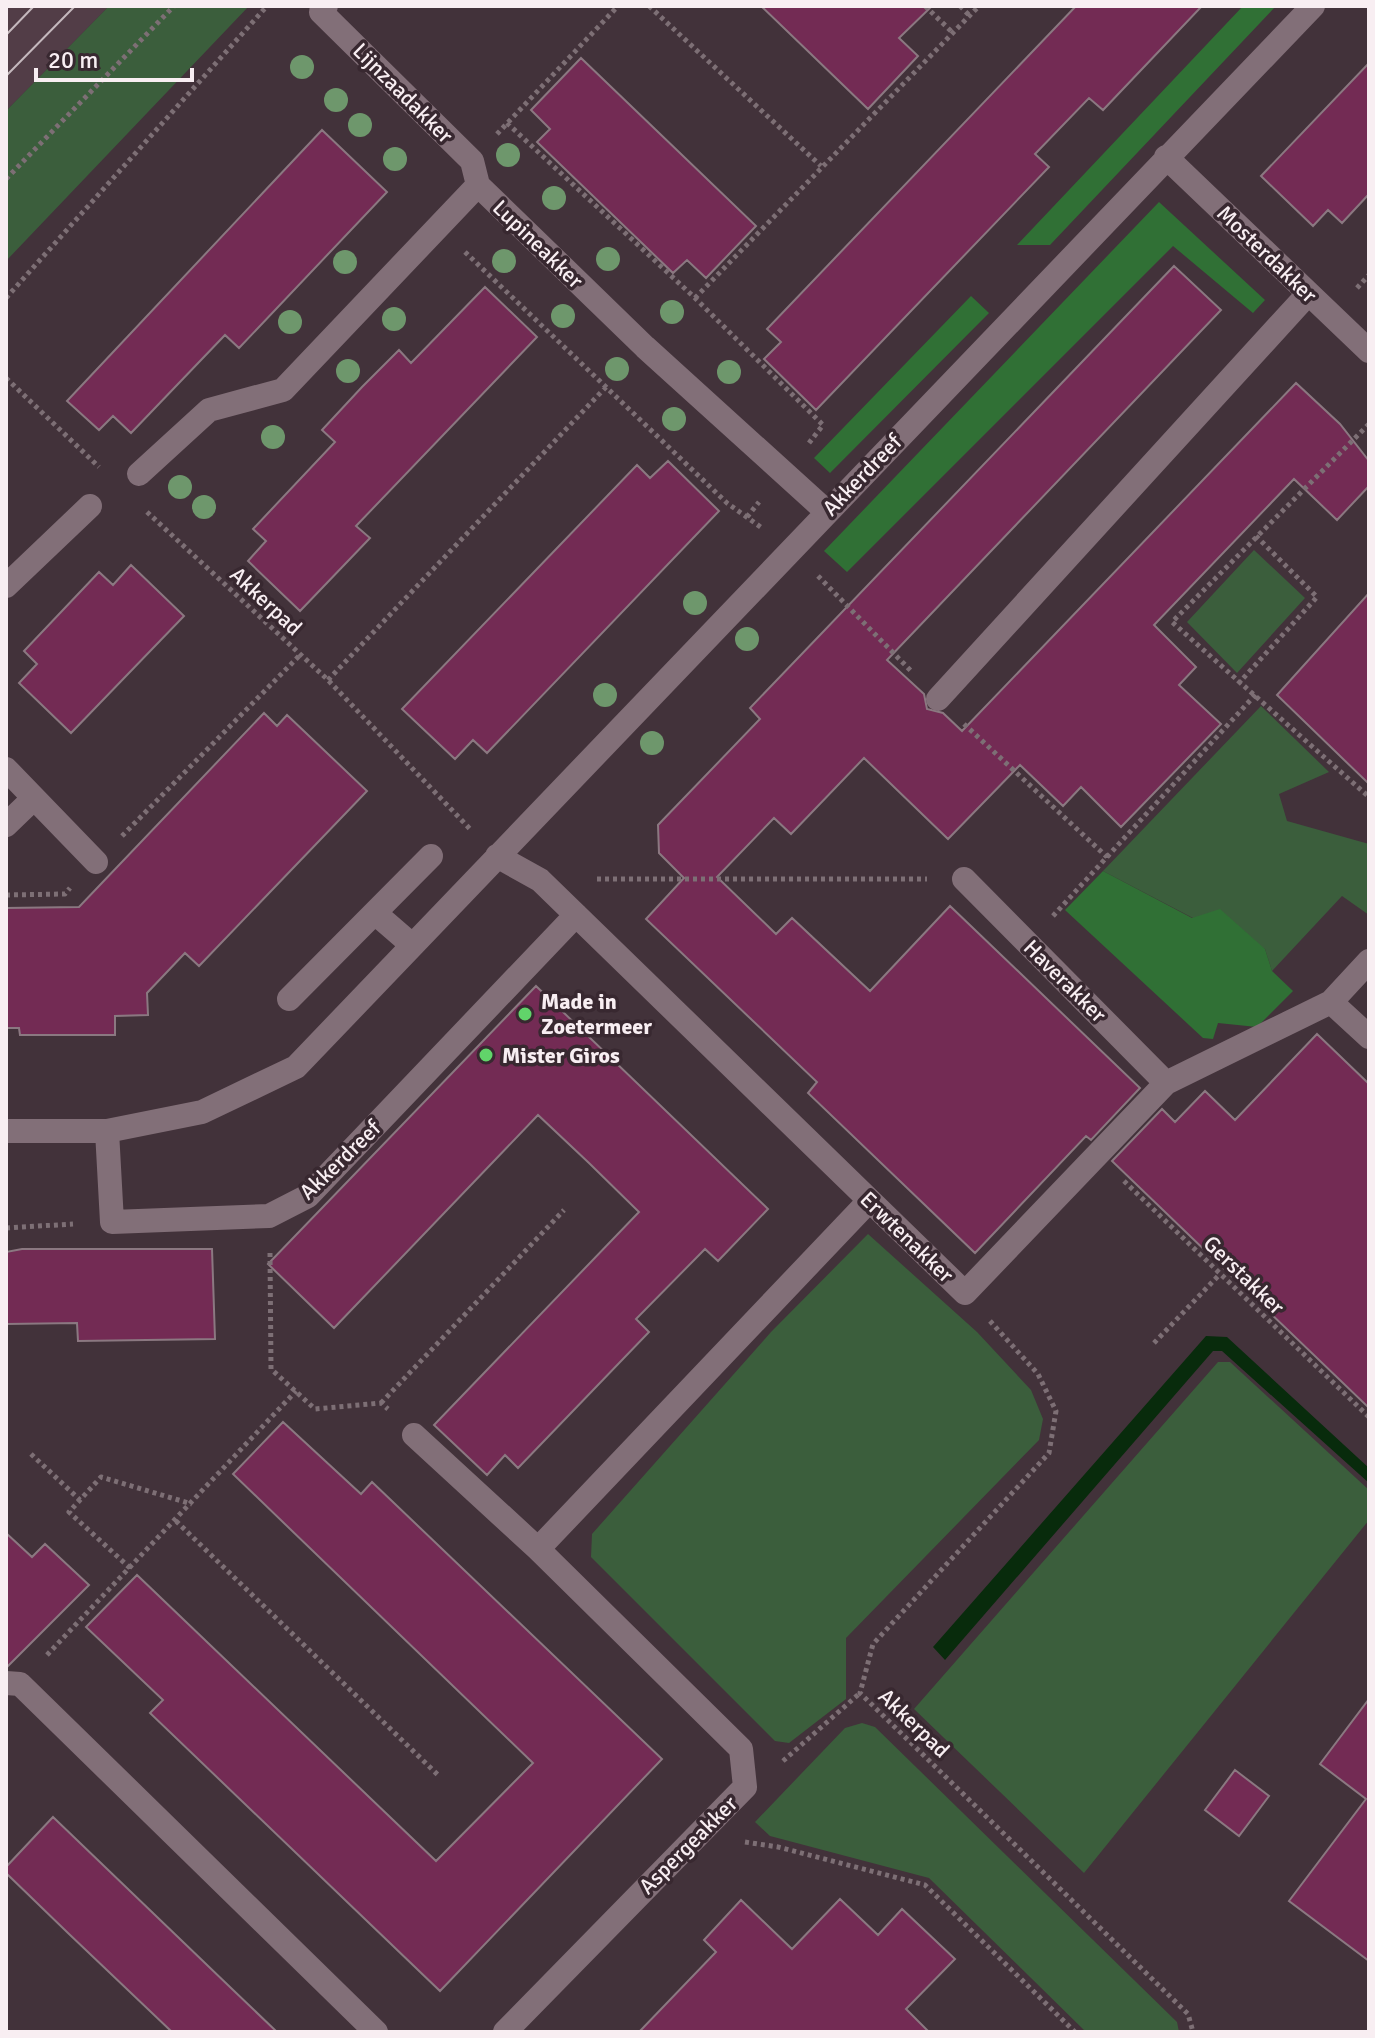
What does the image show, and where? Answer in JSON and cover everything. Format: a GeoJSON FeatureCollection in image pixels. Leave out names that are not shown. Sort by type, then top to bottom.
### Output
{"type":"FeatureCollection","features":[{"type":"Feature","properties":{"kind":"street","name":"Lijnzaadakker"},"geometry":{"type":"LineString","coordinates":[[326,6],[321,12],[472,161],[478,185]]}},
{"type":"Feature","properties":{"kind":"street","name":"Akkerdreef"},"geometry":{"type":"LineString","coordinates":[[6,1131],[107,1131],[202,1112],[296,1067],[1313,6]]}},
{"type":"Feature","properties":{"kind":"street","name":"Mosterdakker"},"geometry":{"type":"LineString","coordinates":[[1166,157],[1369,351]]}},
{"type":"Feature","properties":{"kind":"street","name":"Lupineakker"},"geometry":{"type":"LineString","coordinates":[[139,474],[209,410],[283,390],[478,185],[645,347],[827,512]]}},
{"type":"Feature","properties":{"kind":"street"},"geometry":{"type":"LineString","coordinates":[[938,699],[1308,294]]}},
{"type":"Feature","properties":{"kind":"street"},"geometry":{"type":"LineString","coordinates":[[6,586],[90,506]]}},
{"type":"Feature","properties":{"kind":"street"},"geometry":{"type":"LineString","coordinates":[[6,769],[96,862]]}},
{"type":"Feature","properties":{"kind":"street"},"geometry":{"type":"LineString","coordinates":[[6,825],[34,798]]}},
{"type":"Feature","properties":{"kind":"street"},"geometry":{"type":"LineString","coordinates":[[289,999],[431,856]]}},
{"type":"Feature","properties":{"kind":"street","name":"Erwtenakker"},"geometry":{"type":"LineString","coordinates":[[497,856],[540,880],[965,1293],[1166,1083],[1331,1002],[1369,961]]}},
{"type":"Feature","properties":{"kind":"street","name":"Haverakker"},"geometry":{"type":"LineString","coordinates":[[964,879],[1166,1083]]}},
{"type":"Feature","properties":{"kind":"street"},"geometry":{"type":"LineString","coordinates":[[375,913],[412,945]]}},
{"type":"Feature","properties":{"kind":"street","name":"Akkerdreef"},"geometry":{"type":"LineString","coordinates":[[112,1222],[269,1216],[308,1196],[576,915]]}},
{"type":"Feature","properties":{"kind":"street"},"geometry":{"type":"LineString","coordinates":[[1331,1002],[1369,1037]]}},
{"type":"Feature","properties":{"kind":"street"},"geometry":{"type":"LineString","coordinates":[[107,1131],[112,1222]]}},
{"type":"Feature","properties":{"kind":"street"},"geometry":{"type":"LineString","coordinates":[[538,1549],[869,1201]]}},
{"type":"Feature","properties":{"kind":"street","name":"Aspergeakker"},"geometry":{"type":"LineString","coordinates":[[414,1435],[538,1549],[741,1749],[745,1787],[505,2032]]}},
{"type":"Feature","properties":{"kind":"street"},"geometry":{"type":"LineString","coordinates":[[13,1683],[376,2032]]}},
{"type":"Feature","properties":{"kind":"path"},"geometry":{"type":"LineString","coordinates":[[6,179],[174,6]]}},
{"type":"Feature","properties":{"kind":"path"},"geometry":{"type":"LineString","coordinates":[[6,298],[267,6]]}},
{"type":"Feature","properties":{"kind":"path"},"geometry":{"type":"LineString","coordinates":[[472,161],[618,6]]}},
{"type":"Feature","properties":{"kind":"path"},"geometry":{"type":"LineString","coordinates":[[649,6],[821,166]]}},
{"type":"Feature","properties":{"kind":"path"},"geometry":{"type":"LineString","coordinates":[[925,6],[952,32]]}},
{"type":"Feature","properties":{"kind":"path"},"geometry":{"type":"LineString","coordinates":[[960,6],[970,16]]}},
{"type":"Feature","properties":{"kind":"path"},"geometry":{"type":"LineString","coordinates":[[695,298],[979,6]]}},
{"type":"Feature","properties":{"kind":"path"},"geometry":{"type":"LineString","coordinates":[[507,123],[695,298],[823,425],[747,517]]}},
{"type":"Feature","properties":{"kind":"path"},"geometry":{"type":"LineString","coordinates":[[439,226],[727,503],[791,549]]}},
{"type":"Feature","properties":{"kind":"path"},"geometry":{"type":"LineString","coordinates":[[6,378],[109,476]]}},
{"type":"Feature","properties":{"kind":"path"},"geometry":{"type":"LineString","coordinates":[[328,680],[606,387]]}},
{"type":"Feature","properties":{"kind":"path"},"geometry":{"type":"LineString","coordinates":[[1369,424],[1172,622],[1238,684],[1256,694],[1369,797]]}},
{"type":"Feature","properties":{"kind":"path","name":"Akkerpad"},"geometry":{"type":"LineString","coordinates":[[143,508],[328,680],[497,856]]}},
{"type":"Feature","properties":{"kind":"path"},"geometry":{"type":"LineString","coordinates":[[1238,684],[1317,597],[1256,536]]}},
{"type":"Feature","properties":{"kind":"path"},"geometry":{"type":"LineString","coordinates":[[6,895],[65,894],[300,655]]}},
{"type":"Feature","properties":{"kind":"path"},"geometry":{"type":"LineString","coordinates":[[1028,943],[1256,694]]}},
{"type":"Feature","properties":{"kind":"path"},"geometry":{"type":"LineString","coordinates":[[540,880],[964,879]]}},
{"type":"Feature","properties":{"kind":"path","name":"Gerstakker"},"geometry":{"type":"LineString","coordinates":[[1098,1155],[1369,1417]]}},
{"type":"Feature","properties":{"kind":"path"},"geometry":{"type":"LineString","coordinates":[[269,1216],[271,1369],[315,1409],[381,1403],[564,1210]]}},
{"type":"Feature","properties":{"kind":"path"},"geometry":{"type":"LineString","coordinates":[[6,1228],[112,1222]]}},
{"type":"Feature","properties":{"kind":"path"},"geometry":{"type":"LineString","coordinates":[[1154,1343],[1220,1274]]}},
{"type":"Feature","properties":{"kind":"path","name":"Akkerpad"},"geometry":{"type":"LineString","coordinates":[[965,1293],[1038,1374],[1056,1411],[1049,1453],[873,1644],[860,1693],[1188,2014],[1193,2032]]}},
{"type":"Feature","properties":{"kind":"path"},"geometry":{"type":"LineString","coordinates":[[13,1683],[176,1521],[296,1391]]}},
{"type":"Feature","properties":{"kind":"path"},"geometry":{"type":"LineString","coordinates":[[381,1403],[414,1435]]}},
{"type":"Feature","properties":{"kind":"path"},"geometry":{"type":"LineString","coordinates":[[31,1454],[80,1500]]}},
{"type":"Feature","properties":{"kind":"path"},"geometry":{"type":"LineString","coordinates":[[130,1568],[69,1512],[101,1477],[192,1504]]}},
{"type":"Feature","properties":{"kind":"path"},"geometry":{"type":"LineString","coordinates":[[176,1521],[438,1775]]}},
{"type":"Feature","properties":{"kind":"path"},"geometry":{"type":"LineString","coordinates":[[745,1787],[781,1763],[860,1693]]}},
{"type":"Feature","properties":{"kind":"path"},"geometry":{"type":"LineString","coordinates":[[697,1835],[778,1847],[925,1885],[1075,2032]]}},
{"type":"Feature","properties":{"kind":"shaded area"},"geometry":{"type":"Polygon","coordinates":[[[109,6],[6,111],[6,7],[109,6]]]}},
{"type":"Feature","properties":{"kind":"shaded area"},"geometry":{"type":"Polygon","coordinates":[[[109,6],[249,6],[6,261],[6,111],[109,6]]]}},
{"type":"Feature","properties":{"kind":"shaded area"},"geometry":{"type":"Polygon","coordinates":[[[1254,550],[1305,598],[1237,673],[1187,622],[1254,550]]]}},
{"type":"Feature","properties":{"kind":"shaded area"},"geometry":{"type":"Polygon","coordinates":[[[1261,706],[1329,772],[1279,794],[1287,821],[1369,844],[1369,915],[1342,896],[1272,971],[1265,949],[1193,918],[1103,871],[1261,706]]]}},
{"type":"Feature","properties":{"kind":"shaded area"},"geometry":{"type":"Polygon","coordinates":[[[868,1234],[977,1332],[1031,1390],[1043,1419],[1039,1440],[846,1638],[846,1699],[789,1743],[775,1741],[591,1557],[592,1534],[771,1332],[868,1234]]]}},
{"type":"Feature","properties":{"kind":"shaded area"},"geometry":{"type":"Polygon","coordinates":[[[1206,1336],[1227,1337],[1369,1468],[1369,1483],[1222,1351],[1213,1351],[945,1660],[933,1647],[1206,1336]]]}},
{"type":"Feature","properties":{"kind":"shaded area"},"geometry":{"type":"Polygon","coordinates":[[[1218,1362],[1230,1362],[1369,1490],[1369,1520],[1084,1873],[914,1709],[1218,1362]]]}},
{"type":"Feature","properties":{"kind":"shaded area"},"geometry":{"type":"Polygon","coordinates":[[[862,1723],[875,1727],[1177,2022],[1179,2032],[1086,2032],[929,1878],[770,1836],[755,1822],[845,1728],[862,1723]]]}},
{"type":"Feature","properties":{"kind":"green space"},"geometry":{"type":"Polygon","coordinates":[[[1243,6],[1276,6],[1050,245],[1017,245],[1243,6]]]}},
{"type":"Feature","properties":{"kind":"green space"},"geometry":{"type":"Polygon","coordinates":[[[1159,202],[1265,300],[1253,313],[1173,246],[847,572],[824,551],[1159,202]]]}},
{"type":"Feature","properties":{"kind":"green space"},"geometry":{"type":"Polygon","coordinates":[[[971,296],[989,313],[830,473],[814,458],[971,296]]]}},
{"type":"Feature","properties":{"kind":"green space"},"geometry":{"type":"Polygon","coordinates":[[[1103,871],[1192,918],[1220,909],[1265,949],[1272,971],[1293,991],[1257,1027],[1218,1023],[1213,1039],[1203,1038],[1065,910],[1103,871]]]}},
{"type":"Feature","properties":{"kind":"building"},"geometry":{"type":"Polygon","coordinates":[[[761,6],[932,6],[899,38],[918,56],[868,109],[761,6]]]}},
{"type":"Feature","properties":{"kind":"building"},"geometry":{"type":"Polygon","coordinates":[[[1076,6],[1202,6],[1103,110],[1089,98],[1035,154],[1049,167],[816,410],[764,359],[781,342],[767,329],[1076,6]]]}},
{"type":"Feature","properties":{"kind":"building"},"geometry":{"type":"Polygon","coordinates":[[[581,58],[756,226],[706,278],[687,260],[673,273],[537,142],[550,129],[531,110],[581,58]]]}},
{"type":"Feature","properties":{"kind":"building"},"geometry":{"type":"Polygon","coordinates":[[[1369,63],[1369,194],[1342,223],[1328,210],[1313,226],[1261,176],[1369,63]]]}},
{"type":"Feature","properties":{"kind":"building"},"geometry":{"type":"Polygon","coordinates":[[[322,130],[387,192],[239,348],[225,335],[131,433],[113,416],[99,430],[67,401],[322,130]]]}},
{"type":"Feature","properties":{"kind":"building"},"geometry":{"type":"Polygon","coordinates":[[[1174,266],[1221,310],[887,660],[924,694],[927,709],[943,713],[962,731],[1296,383],[1340,424],[1369,461],[1369,486],[1337,520],[1294,479],[1154,625],[1196,667],[1179,685],[1221,724],[1121,827],[1081,787],[1063,806],[1020,765],[948,839],[864,758],[791,834],[774,818],[717,877],[776,934],[792,918],[870,991],[950,906],[1140,1088],[1091,1140],[1086,1136],[975,1253],[808,1093],[817,1082],[646,919],[684,878],[659,853],[658,825],[760,719],[750,708],[1174,266]]]}},
{"type":"Feature","properties":{"kind":"building"},"geometry":{"type":"Polygon","coordinates":[[[485,287],[537,337],[356,526],[370,538],[300,611],[248,561],[266,541],[253,529],[335,442],[322,430],[362,387],[399,350],[411,363],[485,287]]]}},
{"type":"Feature","properties":{"kind":"building"},"geometry":{"type":"Polygon","coordinates":[[[668,461],[719,511],[487,753],[473,740],[455,759],[402,709],[637,465],[650,478],[668,461]]]}},
{"type":"Feature","properties":{"kind":"building"},"geometry":{"type":"Polygon","coordinates":[[[131,565],[184,616],[71,733],[19,683],[37,664],[24,651],[99,572],[113,585],[131,565]]]}},
{"type":"Feature","properties":{"kind":"building"},"geometry":{"type":"Polygon","coordinates":[[[1369,593],[1369,784],[1277,695],[1369,593]]]}},
{"type":"Feature","properties":{"kind":"building"},"geometry":{"type":"Polygon","coordinates":[[[264,713],[277,726],[287,715],[367,791],[199,966],[185,953],[147,993],[148,1015],[115,1016],[115,1035],[20,1035],[19,1028],[6,1028],[6,908],[79,907],[264,713]]]}},
{"type":"Feature","properties":{"kind":"building"},"geometry":{"type":"Polygon","coordinates":[[[536,986],[768,1209],[718,1261],[705,1249],[636,1319],[649,1332],[518,1468],[505,1455],[487,1475],[434,1425],[639,1212],[589,1163],[538,1115],[334,1328],[268,1264],[536,986]]]}},
{"type":"Feature","properties":{"kind":"building"},"geometry":{"type":"Polygon","coordinates":[[[1317,1034],[1369,1084],[1369,1408],[1112,1161],[1162,1109],[1175,1122],[1205,1091],[1235,1120],[1317,1034]]]}},
{"type":"Feature","properties":{"kind":"building"},"geometry":{"type":"Polygon","coordinates":[[[22,1249],[212,1249],[215,1339],[78,1341],[77,1323],[6,1324],[6,1252],[22,1249]]]}},
{"type":"Feature","properties":{"kind":"building"},"geometry":{"type":"Polygon","coordinates":[[[283,1422],[361,1494],[372,1482],[662,1759],[440,1991],[150,1713],[163,1700],[86,1627],[137,1575],[436,1861],[533,1763],[233,1474],[283,1422]]]}},
{"type":"Feature","properties":{"kind":"building"},"geometry":{"type":"Polygon","coordinates":[[[6,1533],[32,1557],[45,1544],[89,1585],[6,1668],[6,1533]]]}},
{"type":"Feature","properties":{"kind":"building"},"geometry":{"type":"Polygon","coordinates":[[[1369,1699],[1369,1961],[1289,1901],[1366,1799],[1320,1764],[1369,1699]]]}},
{"type":"Feature","properties":{"kind":"building"},"geometry":{"type":"Polygon","coordinates":[[[1235,1770],[1269,1796],[1239,1836],[1205,1810],[1235,1770]]]}},
{"type":"Feature","properties":{"kind":"building"},"geometry":{"type":"Polygon","coordinates":[[[53,1817],[277,2032],[172,2032],[68,1933],[6,1873],[6,1867],[53,1817]]]}},
{"type":"Feature","properties":{"kind":"building"},"geometry":{"type":"Polygon","coordinates":[[[840,1899],[878,1935],[902,1909],[955,1959],[906,2009],[929,2032],[639,2032],[716,1952],[704,1940],[741,1900],[792,1949],[840,1899]]]}},
{"type":"Feature","properties":{"kind":"tram line"},"geometry":{"type":"LineString","coordinates":[[6,35],[34,6]]}},
{"type":"Feature","properties":{"kind":"tram line"},"geometry":{"type":"LineString","coordinates":[[6,76],[75,6]]}},
{"type":"Feature","properties":{"kind":"place","name":"Made in Zoetermeer"},"geometry":{"type":"Point","coordinates":[525,1014]}},
{"type":"Feature","properties":{"kind":"place","name":"Mister Giros"},"geometry":{"type":"Point","coordinates":[486,1055]}}]}
